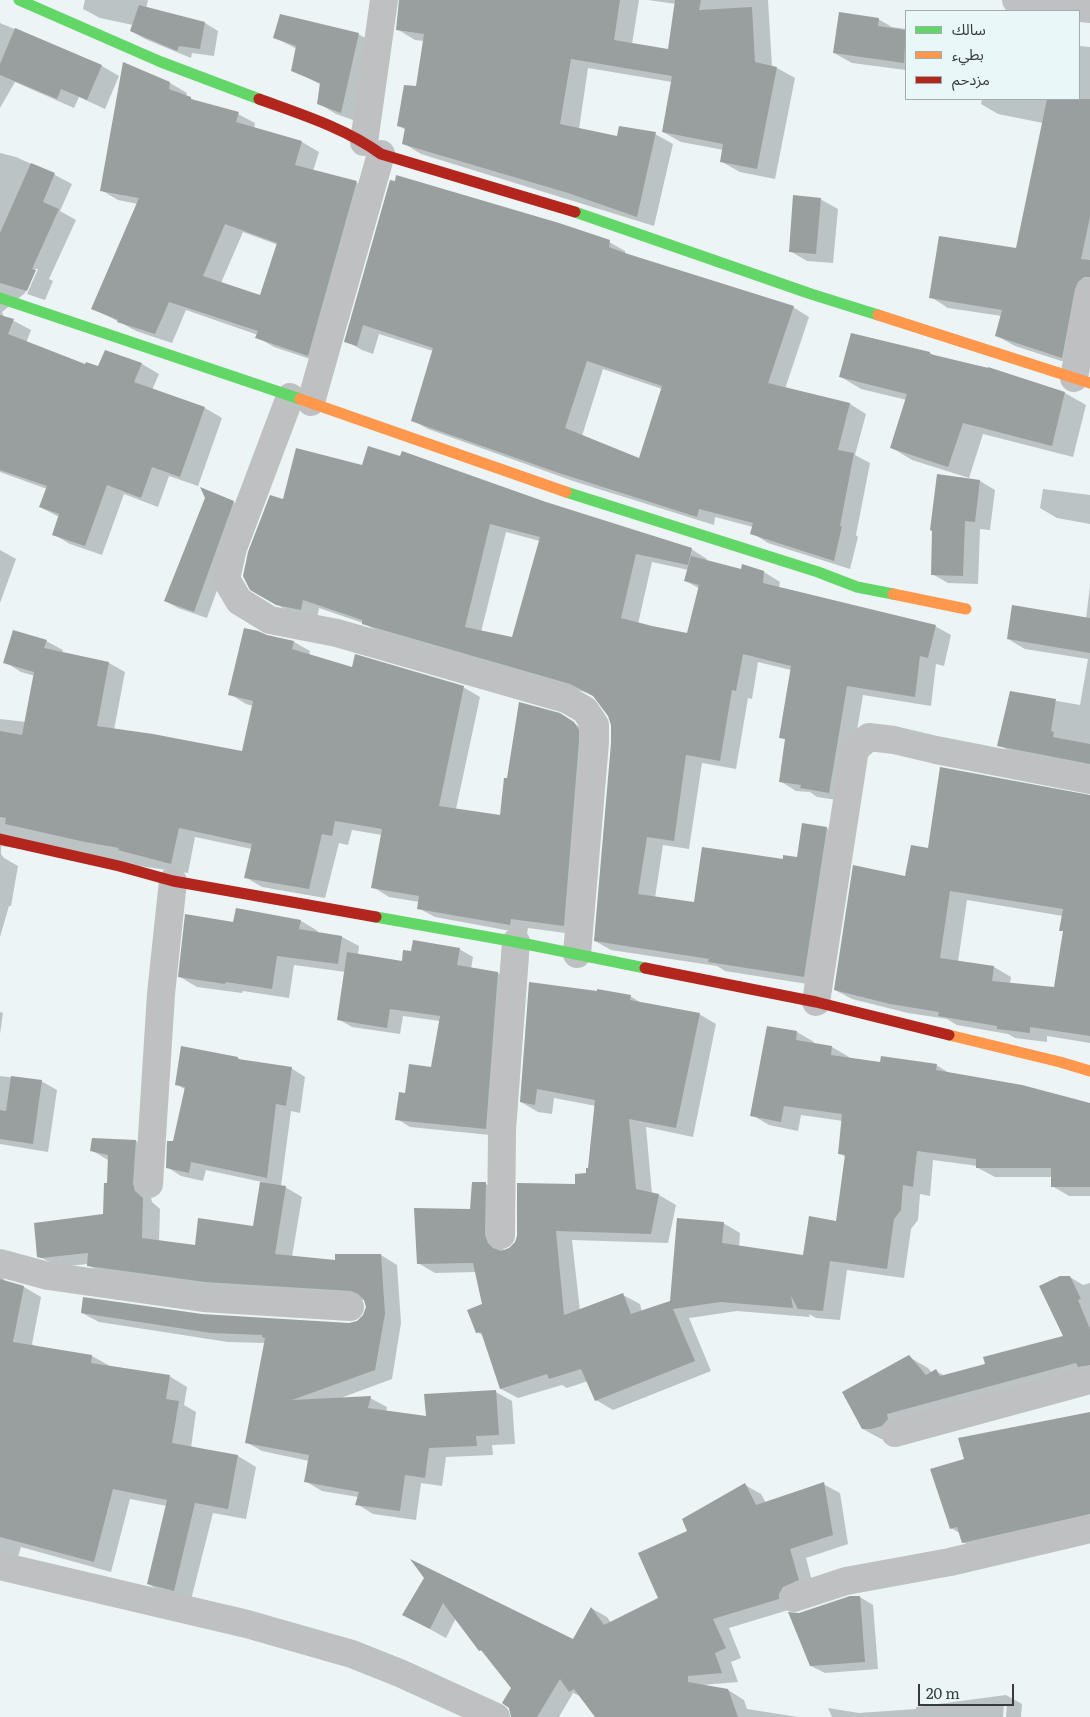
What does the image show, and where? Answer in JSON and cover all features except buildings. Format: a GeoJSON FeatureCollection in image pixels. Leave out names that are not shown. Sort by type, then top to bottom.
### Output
{"type":"FeatureCollection","features":[{"type":"Feature","properties":{"kind":"street"},"geometry":{"type":"LineString","coordinates":[[19,0],[161,62],[312,120],[373,148],[564,208],[810,294],[1082,380],[1090,292]]}},
{"type":"Feature","properties":{"kind":"street"},"geometry":{"type":"LineString","coordinates":[[384,0],[373,148],[301,400],[233,548],[226,579],[239,601],[270,620],[346,635],[566,699],[585,710],[595,724],[595,742],[577,954]]}},
{"type":"Feature","properties":{"kind":"street"},"geometry":{"type":"LineString","coordinates":[[1016,0],[1090,9]]}},
{"type":"Feature","properties":{"kind":"street"},"geometry":{"type":"LineString","coordinates":[[0,298],[301,400],[551,488],[818,572],[857,587],[966,609]]}},
{"type":"Feature","properties":{"kind":"street"},"geometry":{"type":"LineString","coordinates":[[816,1002],[856,749],[869,737],[894,740],[1090,780]]}},
{"type":"Feature","properties":{"kind":"street"},"geometry":{"type":"LineString","coordinates":[[0,839],[119,866],[173,881],[516,942],[816,1002],[1090,1071]]}},
{"type":"Feature","properties":{"kind":"street"},"geometry":{"type":"LineString","coordinates":[[150,1184],[162,994],[173,881]]}},
{"type":"Feature","properties":{"kind":"street"},"geometry":{"type":"LineString","coordinates":[[501,1235],[502,1130],[516,942]]}},
{"type":"Feature","properties":{"kind":"street"},"geometry":{"type":"LineString","coordinates":[[0,1263],[48,1276],[203,1298],[350,1307]]}},
{"type":"Feature","properties":{"kind":"street"},"geometry":{"type":"LineString","coordinates":[[895,1433],[1090,1380]]}},
{"type":"Feature","properties":{"kind":"street"},"geometry":{"type":"LineString","coordinates":[[794,1598],[846,1581],[950,1562],[1090,1529]]}},
{"type":"Feature","properties":{"kind":"street"},"geometry":{"type":"LineString","coordinates":[[0,1566],[247,1624],[352,1654],[402,1674],[488,1715]]}},
{"type":"Feature","properties":{"kind":"traffic: fast"},"geometry":{"type":"LineString","coordinates":[[19,0],[161,62],[259,99]]}},
{"type":"Feature","properties":{"kind":"traffic: fast"},"geometry":{"type":"LineString","coordinates":[[575,212],[811,294],[878,315]]}},
{"type":"Feature","properties":{"kind":"traffic: fast"},"geometry":{"type":"LineString","coordinates":[[0,298],[300,399]]}},
{"type":"Feature","properties":{"kind":"traffic: fast"},"geometry":{"type":"LineString","coordinates":[[566,492],[818,572],[857,587],[893,594]]}},
{"type":"Feature","properties":{"kind":"traffic: fast"},"geometry":{"type":"LineString","coordinates":[[376,917],[516,942],[645,968]]}},
{"type":"Feature","properties":{"kind":"traffic: slow"},"geometry":{"type":"LineString","coordinates":[[878,315],[1090,383]]}},
{"type":"Feature","properties":{"kind":"traffic: slow"},"geometry":{"type":"LineString","coordinates":[[300,399],[566,492]]}},
{"type":"Feature","properties":{"kind":"traffic: slow"},"geometry":{"type":"LineString","coordinates":[[893,594],[966,609]]}},
{"type":"Feature","properties":{"kind":"traffic: slow"},"geometry":{"type":"LineString","coordinates":[[949,1035],[1090,1071]]}},
{"type":"Feature","properties":{"kind":"traffic: jam"},"geometry":{"type":"LineString","coordinates":[[259,99],[337,129],[381,154],[575,212]]}},
{"type":"Feature","properties":{"kind":"traffic: jam"},"geometry":{"type":"LineString","coordinates":[[0,839],[119,866],[173,881],[376,917]]}},
{"type":"Feature","properties":{"kind":"traffic: jam"},"geometry":{"type":"LineString","coordinates":[[645,968],[816,1002],[949,1035]]}}]}
